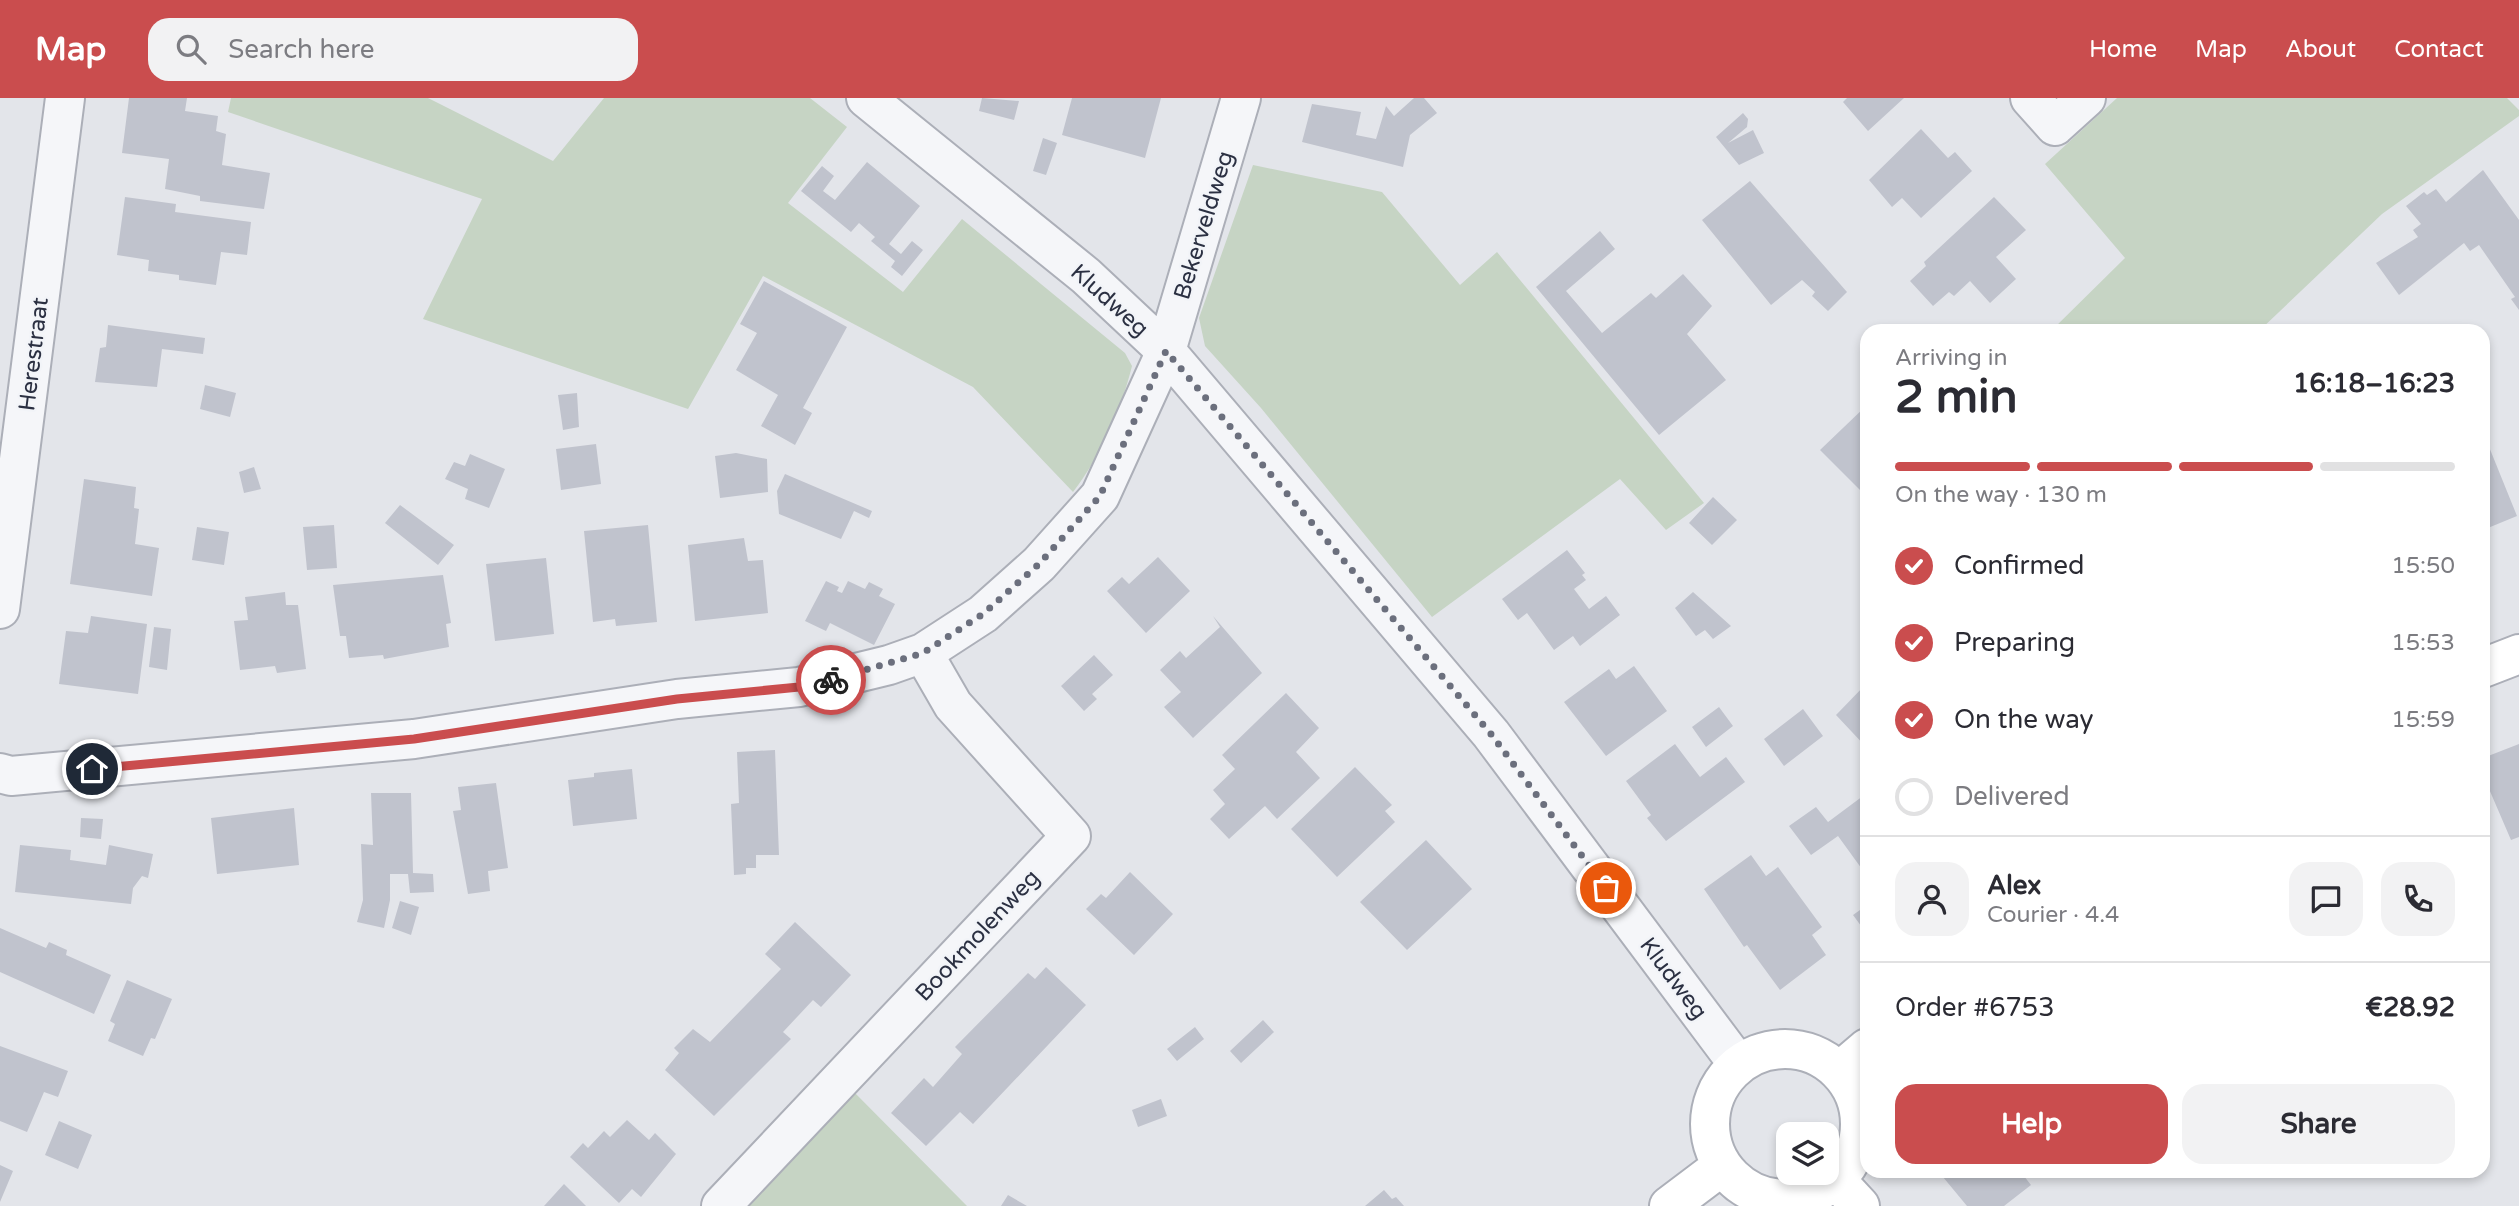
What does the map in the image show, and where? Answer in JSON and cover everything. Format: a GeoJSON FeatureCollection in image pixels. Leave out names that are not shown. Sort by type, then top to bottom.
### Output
{"type":"FeatureCollection","features":[{"type":"Feature","properties":{"kind":"street","name":"Herestraat"},"geometry":{"type":"LineString","coordinates":[[0,609],[65,98]]}},
{"type":"Feature","properties":{"kind":"street","name":"Kludweg"},"geometry":{"type":"LineString","coordinates":[[866,98],[1086,276],[1166,351],[1491,734],[1738,1064]]}},
{"type":"Feature","properties":{"kind":"street","name":"Bekerveldweg"},"geometry":{"type":"LineString","coordinates":[[0,773],[11,776],[414,739],[677,699],[799,687],[889,665],[923,653],[983,614],[1039,564],[1100,496],[1166,351],[1241,98]]}},
{"type":"Feature","properties":{"kind":"street"},"geometry":{"type":"LineString","coordinates":[[2030,98],[2055,126],[2086,98]]}},
{"type":"Feature","properties":{"kind":"street","name":"Bookmolenweg"},"geometry":{"type":"LineString","coordinates":[[721,1206],[1071,836],[953,705],[923,653]]}},
{"type":"Feature","properties":{"kind":"street"},"geometry":{"type":"LineString","coordinates":[[2490,665],[2519,653]]}},
{"type":"Feature","properties":{"kind":"street"},"geometry":{"type":"LineString","coordinates":[[1860,1120],[1853,1059],[1817,1055],[1790,1048],[1763,1051],[1738,1064],[1723,1080],[1713,1101],[1709,1123],[1712,1146],[1722,1166],[1745,1189],[1775,1199],[1848,1193],[1860,1130]]}},
{"type":"Feature","properties":{"kind":"street"},"geometry":{"type":"LineString","coordinates":[[1669,1206],[1722,1166]]}},
{"type":"Feature","properties":{"kind":"green space"},"geometry":{"type":"Polygon","coordinates":[[[231,98],[428,98],[553,161],[604,98],[810,98],[847,127],[788,203],[903,292],[962,219],[1125,353],[1132,366],[1122,399],[1101,448],[1073,492],[973,387],[763,276],[688,409],[423,319],[482,199],[228,112],[231,98]]]}},
{"type":"Feature","properties":{"kind":"green space"},"geometry":{"type":"Polygon","coordinates":[[[2117,98],[2507,98],[2519,110],[2519,116],[2382,214],[2266,324],[2058,324],[2125,258],[2045,164],[2117,98]]]}},
{"type":"Feature","properties":{"kind":"green space"},"geometry":{"type":"Polygon","coordinates":[[[1253,165],[1382,192],[1460,285],[1497,252],[1704,503],[1666,530],[1620,479],[1432,617],[1261,408],[1205,346],[1199,318],[1253,165]]]}},
{"type":"Feature","properties":{"kind":"green space"},"geometry":{"type":"Polygon","coordinates":[[[852,1090],[967,1206],[741,1206],[852,1090]]]}},
{"type":"Feature","properties":{"kind":"building"},"geometry":{"type":"Polygon","coordinates":[[[129,98],[187,98],[185,111],[218,116],[216,131],[226,134],[222,165],[270,173],[264,209],[200,201],[200,196],[165,189],[169,159],[122,153],[129,98]]]}},
{"type":"Feature","properties":{"kind":"building"},"geometry":{"type":"Polygon","coordinates":[[[982,98],[1019,101],[1014,120],[979,111],[982,98]]]}},
{"type":"Feature","properties":{"kind":"building"},"geometry":{"type":"Polygon","coordinates":[[[1072,98],[1161,98],[1145,158],[1062,135],[1072,98]]]}},
{"type":"Feature","properties":{"kind":"building"},"geometry":{"type":"Polygon","coordinates":[[[1414,98],[1424,98],[1437,113],[1410,135],[1403,167],[1302,142],[1312,104],[1361,112],[1356,135],[1376,139],[1386,106],[1394,116],[1414,98]]]}},
{"type":"Feature","properties":{"kind":"building"},"geometry":{"type":"Polygon","coordinates":[[[1847,98],[1904,98],[1868,131],[1843,102],[1847,98]]]}},
{"type":"Feature","properties":{"kind":"building"},"geometry":{"type":"Polygon","coordinates":[[[1743,113],[1748,119],[1747,127],[1728,143],[1753,130],[1764,153],[1739,165],[1716,137],[1743,113]]]}},
{"type":"Feature","properties":{"kind":"building"},"geometry":{"type":"Polygon","coordinates":[[[1921,129],[1948,158],[1955,152],[1972,171],[1921,218],[1902,198],[1892,207],[1869,180],[1921,129]]]}},
{"type":"Feature","properties":{"kind":"building"},"geometry":{"type":"Polygon","coordinates":[[[1043,138],[1057,143],[1046,175],[1033,171],[1043,138]]]}},
{"type":"Feature","properties":{"kind":"building"},"geometry":{"type":"Polygon","coordinates":[[[867,162],[920,206],[889,244],[901,254],[912,241],[923,250],[902,276],[891,267],[895,261],[871,241],[875,237],[859,223],[851,232],[801,191],[822,166],[834,176],[823,191],[835,200],[867,162]]]}},
{"type":"Feature","properties":{"kind":"building"},"geometry":{"type":"Polygon","coordinates":[[[2483,170],[2519,220],[2519,310],[2511,299],[2515,297],[2479,245],[2470,251],[2464,243],[2399,295],[2376,263],[2418,237],[2413,230],[2421,224],[2406,206],[2424,192],[2427,195],[2436,189],[2446,202],[2483,170]]]}},
{"type":"Feature","properties":{"kind":"building"},"geometry":{"type":"Polygon","coordinates":[[[1750,181],[1847,292],[1828,311],[1812,296],[1815,292],[1802,280],[1771,305],[1702,220],[1750,181]]]}},
{"type":"Feature","properties":{"kind":"building"},"geometry":{"type":"Polygon","coordinates":[[[125,197],[176,204],[175,212],[251,222],[247,255],[221,252],[216,285],[179,280],[179,275],[148,271],[149,260],[117,255],[125,197]]]}},
{"type":"Feature","properties":{"kind":"building"},"geometry":{"type":"Polygon","coordinates":[[[1994,197],[2026,230],[1996,257],[2016,279],[1990,303],[1970,281],[1954,296],[1949,292],[1933,306],[1910,281],[1926,266],[1924,262],[1994,197]]]}},
{"type":"Feature","properties":{"kind":"building"},"geometry":{"type":"Polygon","coordinates":[[[1600,231],[1615,249],[1566,291],[1602,333],[1651,293],[1656,298],[1683,274],[1712,306],[1687,334],[1726,380],[1659,435],[1536,287],[1600,231]]]}},
{"type":"Feature","properties":{"kind":"building"},"geometry":{"type":"Polygon","coordinates":[[[764,281],[847,327],[803,408],[812,413],[795,445],[761,426],[778,395],[736,370],[757,333],[740,324],[764,281]]]}},
{"type":"Feature","properties":{"kind":"building"},"geometry":{"type":"Polygon","coordinates":[[[108,325],[205,338],[203,354],[162,349],[157,387],[95,382],[100,348],[106,347],[108,325]]]}},
{"type":"Feature","properties":{"kind":"building"},"geometry":{"type":"Polygon","coordinates":[[[205,385],[236,393],[230,417],[200,409],[205,385]]]}},
{"type":"Feature","properties":{"kind":"building"},"geometry":{"type":"Polygon","coordinates":[[[577,393],[579,427],[563,430],[558,395],[577,393]]]}},
{"type":"Feature","properties":{"kind":"building"},"geometry":{"type":"Polygon","coordinates":[[[1860,412],[1860,490],[1820,450],[1860,412]]]}},
{"type":"Feature","properties":{"kind":"building"},"geometry":{"type":"Polygon","coordinates":[[[596,444],[601,484],[561,490],[556,449],[596,444]]]}},
{"type":"Feature","properties":{"kind":"building"},"geometry":{"type":"Polygon","coordinates":[[[2490,449],[2517,516],[2490,527],[2490,449]]]}},
{"type":"Feature","properties":{"kind":"building"},"geometry":{"type":"Polygon","coordinates":[[[736,453],[767,459],[768,492],[720,498],[715,456],[736,453]]]}},
{"type":"Feature","properties":{"kind":"building"},"geometry":{"type":"Polygon","coordinates":[[[470,454],[505,469],[489,508],[465,499],[468,489],[445,479],[454,462],[465,466],[470,454]]]}},
{"type":"Feature","properties":{"kind":"building"},"geometry":{"type":"Polygon","coordinates":[[[254,467],[261,489],[244,493],[239,472],[254,467]]]}},
{"type":"Feature","properties":{"kind":"building"},"geometry":{"type":"Polygon","coordinates":[[[785,474],[872,511],[869,518],[854,511],[841,539],[779,514],[777,491],[785,474]]]}},
{"type":"Feature","properties":{"kind":"building"},"geometry":{"type":"Polygon","coordinates":[[[84,479],[136,487],[134,508],[139,509],[135,544],[159,548],[152,596],[70,584],[84,479]]]}},
{"type":"Feature","properties":{"kind":"building"},"geometry":{"type":"Polygon","coordinates":[[[1713,497],[1737,520],[1712,545],[1689,523],[1713,497]]]}},
{"type":"Feature","properties":{"kind":"building"},"geometry":{"type":"Polygon","coordinates":[[[400,505],[454,545],[438,565],[385,523],[400,505]]]}},
{"type":"Feature","properties":{"kind":"building"},"geometry":{"type":"Polygon","coordinates":[[[334,525],[337,568],[307,570],[303,527],[334,525]]]}},
{"type":"Feature","properties":{"kind":"building"},"geometry":{"type":"Polygon","coordinates":[[[648,525],[657,622],[616,626],[615,619],[593,622],[584,531],[648,525]]]}},
{"type":"Feature","properties":{"kind":"building"},"geometry":{"type":"Polygon","coordinates":[[[197,527],[229,532],[224,565],[192,560],[197,527]]]}},
{"type":"Feature","properties":{"kind":"building"},"geometry":{"type":"Polygon","coordinates":[[[744,538],[748,561],[763,560],[768,613],[695,621],[688,545],[744,538]]]}},
{"type":"Feature","properties":{"kind":"building"},"geometry":{"type":"Polygon","coordinates":[[[1567,550],[1585,573],[1582,575],[1586,580],[1574,589],[1589,609],[1606,596],[1620,615],[1580,646],[1573,636],[1554,650],[1527,613],[1518,620],[1502,599],[1567,550]]]}},
{"type":"Feature","properties":{"kind":"building"},"geometry":{"type":"Polygon","coordinates":[[[1158,557],[1190,591],[1146,633],[1107,591],[1122,577],[1129,584],[1158,557]]]}},
{"type":"Feature","properties":{"kind":"building"},"geometry":{"type":"Polygon","coordinates":[[[546,558],[554,634],[495,641],[486,564],[546,558]]]}},
{"type":"Feature","properties":{"kind":"building"},"geometry":{"type":"Polygon","coordinates":[[[443,575],[451,623],[446,624],[449,647],[384,659],[383,655],[349,658],[346,636],[340,636],[333,585],[443,575]]]}},
{"type":"Feature","properties":{"kind":"building"},"geometry":{"type":"Polygon","coordinates":[[[826,581],[839,587],[837,591],[842,593],[848,581],[865,589],[869,582],[883,589],[879,596],[895,604],[874,645],[830,623],[826,631],[805,621],[826,581]]]}},
{"type":"Feature","properties":{"kind":"building"},"geometry":{"type":"Polygon","coordinates":[[[285,592],[286,605],[298,605],[306,669],[277,673],[275,666],[240,670],[234,621],[248,620],[245,597],[285,592]]]}},
{"type":"Feature","properties":{"kind":"building"},"geometry":{"type":"Polygon","coordinates":[[[1693,592],[1731,626],[1713,639],[1705,630],[1696,636],[1675,608],[1693,592]]]}},
{"type":"Feature","properties":{"kind":"building"},"geometry":{"type":"Polygon","coordinates":[[[91,616],[147,624],[138,694],[59,684],[66,631],[88,633],[91,616]]]}},
{"type":"Feature","properties":{"kind":"building"},"geometry":{"type":"Polygon","coordinates":[[[1213,616],[1262,673],[1193,738],[1164,707],[1181,692],[1160,670],[1180,651],[1186,658],[1220,627],[1213,616]]]}},
{"type":"Feature","properties":{"kind":"building"},"geometry":{"type":"Polygon","coordinates":[[[154,627],[171,629],[167,670],[149,667],[154,627]]]}},
{"type":"Feature","properties":{"kind":"building"},"geometry":{"type":"Polygon","coordinates":[[[1094,655],[1113,675],[1092,694],[1097,699],[1084,711],[1061,686],[1094,655]]]}},
{"type":"Feature","properties":{"kind":"building"},"geometry":{"type":"Polygon","coordinates":[[[1634,666],[1667,711],[1606,756],[1564,702],[1609,669],[1616,679],[1634,666]]]}},
{"type":"Feature","properties":{"kind":"building"},"geometry":{"type":"Polygon","coordinates":[[[1860,690],[1860,741],[1836,715],[1860,690]]]}},
{"type":"Feature","properties":{"kind":"building"},"geometry":{"type":"Polygon","coordinates":[[[1286,693],[1319,728],[1296,752],[1320,778],[1277,819],[1265,806],[1229,839],[1210,819],[1225,804],[1213,790],[1235,769],[1222,755],[1286,693]]]}},
{"type":"Feature","properties":{"kind":"building"},"geometry":{"type":"Polygon","coordinates":[[[1719,707],[1733,726],[1706,747],[1692,727],[1719,707]]]}},
{"type":"Feature","properties":{"kind":"building"},"geometry":{"type":"Polygon","coordinates":[[[1803,709],[1823,736],[1784,766],[1764,739],[1803,709]]]}},
{"type":"Feature","properties":{"kind":"building"},"geometry":{"type":"Polygon","coordinates":[[[1675,744],[1700,777],[1726,757],[1745,782],[1666,841],[1647,818],[1651,815],[1626,781],[1675,744]]]}},
{"type":"Feature","properties":{"kind":"building"},"geometry":{"type":"Polygon","coordinates":[[[2519,744],[2519,837],[2511,840],[2490,791],[2490,755],[2519,744]]]}},
{"type":"Feature","properties":{"kind":"building"},"geometry":{"type":"Polygon","coordinates":[[[775,750],[779,855],[756,855],[756,868],[746,868],[746,874],[734,875],[731,804],[739,803],[737,752],[775,750]]]}},
{"type":"Feature","properties":{"kind":"building"},"geometry":{"type":"Polygon","coordinates":[[[1355,767],[1392,805],[1385,811],[1395,822],[1337,877],[1291,829],[1355,767]]]}},
{"type":"Feature","properties":{"kind":"building"},"geometry":{"type":"Polygon","coordinates":[[[632,769],[637,819],[573,826],[568,780],[594,777],[594,773],[632,769]]]}},
{"type":"Feature","properties":{"kind":"building"},"geometry":{"type":"Polygon","coordinates":[[[496,783],[508,868],[488,871],[490,891],[468,894],[453,811],[461,810],[458,787],[496,783]]]}},
{"type":"Feature","properties":{"kind":"building"},"geometry":{"type":"Polygon","coordinates":[[[371,793],[411,793],[413,873],[433,874],[434,892],[410,893],[408,874],[390,874],[390,900],[384,928],[357,922],[363,900],[361,844],[373,845],[371,793]]]}},
{"type":"Feature","properties":{"kind":"building"},"geometry":{"type":"Polygon","coordinates":[[[1860,798],[1860,866],[1838,836],[1811,855],[1789,826],[1816,807],[1828,822],[1860,798]]]}},
{"type":"Feature","properties":{"kind":"building"},"geometry":{"type":"Polygon","coordinates":[[[294,808],[299,865],[217,874],[211,818],[294,808]]]}},
{"type":"Feature","properties":{"kind":"building"},"geometry":{"type":"Polygon","coordinates":[[[81,818],[103,819],[101,839],[80,837],[81,818]]]}},
{"type":"Feature","properties":{"kind":"building"},"geometry":{"type":"Polygon","coordinates":[[[1426,840],[1472,889],[1407,950],[1360,902],[1426,840]]]}},
{"type":"Feature","properties":{"kind":"building"},"geometry":{"type":"Polygon","coordinates":[[[20,845],[71,850],[70,860],[106,865],[109,845],[153,854],[148,878],[142,876],[133,888],[131,904],[15,892],[20,845]]]}},
{"type":"Feature","properties":{"kind":"building"},"geometry":{"type":"Polygon","coordinates":[[[1751,855],[1766,876],[1778,867],[1822,927],[1812,935],[1826,955],[1780,990],[1747,945],[1744,947],[1704,889],[1751,855]]]}},
{"type":"Feature","properties":{"kind":"building"},"geometry":{"type":"Polygon","coordinates":[[[1130,872],[1173,914],[1134,955],[1086,909],[1101,894],[1106,898],[1130,872]]]}},
{"type":"Feature","properties":{"kind":"building"},"geometry":{"type":"Polygon","coordinates":[[[400,901],[419,907],[411,935],[392,928],[400,901]]]}},
{"type":"Feature","properties":{"kind":"building"},"geometry":{"type":"Polygon","coordinates":[[[1860,910],[1860,924],[1853,915],[1860,910]]]}},
{"type":"Feature","properties":{"kind":"building"},"geometry":{"type":"Polygon","coordinates":[[[795,922],[851,975],[821,1007],[813,1000],[783,1032],[791,1039],[714,1116],[665,1070],[679,1053],[674,1048],[693,1029],[710,1042],[781,969],[765,954],[795,922]]]}},
{"type":"Feature","properties":{"kind":"building"},"geometry":{"type":"Polygon","coordinates":[[[0,928],[46,948],[49,942],[67,950],[66,955],[111,975],[94,1014],[0,972],[0,928]]]}},
{"type":"Feature","properties":{"kind":"building"},"geometry":{"type":"Polygon","coordinates":[[[1046,967],[1086,1005],[973,1124],[960,1112],[926,1146],[891,1113],[924,1078],[933,1087],[962,1054],[955,1047],[1028,973],[1035,979],[1046,967]]]}},
{"type":"Feature","properties":{"kind":"building"},"geometry":{"type":"Polygon","coordinates":[[[127,980],[172,999],[155,1039],[151,1038],[143,1056],[108,1041],[115,1024],[110,1021],[127,980]]]}},
{"type":"Feature","properties":{"kind":"building"},"geometry":{"type":"Polygon","coordinates":[[[1263,1020],[1274,1032],[1241,1063],[1230,1051],[1263,1020]]]}},
{"type":"Feature","properties":{"kind":"building"},"geometry":{"type":"Polygon","coordinates":[[[1195,1027],[1204,1039],[1177,1061],[1167,1049],[1195,1027]]]}},
{"type":"Feature","properties":{"kind":"building"},"geometry":{"type":"Polygon","coordinates":[[[0,1046],[68,1071],[58,1097],[44,1092],[27,1132],[0,1121],[0,1046]]]}},
{"type":"Feature","properties":{"kind":"building"},"geometry":{"type":"Polygon","coordinates":[[[1161,1099],[1167,1116],[1138,1127],[1132,1110],[1161,1099]]]}},
{"type":"Feature","properties":{"kind":"building"},"geometry":{"type":"Polygon","coordinates":[[[627,1120],[649,1140],[655,1133],[676,1154],[641,1197],[632,1189],[619,1203],[570,1157],[583,1143],[588,1148],[604,1131],[610,1137],[627,1120]]]}},
{"type":"Feature","properties":{"kind":"building"},"geometry":{"type":"Polygon","coordinates":[[[59,1121],[92,1135],[78,1169],[45,1155],[59,1121]]]}},
{"type":"Feature","properties":{"kind":"building"},"geometry":{"type":"Polygon","coordinates":[[[0,1165],[13,1171],[0,1202],[0,1165]]]}},
{"type":"Feature","properties":{"kind":"building"},"geometry":{"type":"Polygon","coordinates":[[[1944,1178],[2026,1178],[2031,1185],[2004,1206],[1967,1206],[1944,1178]]]}},
{"type":"Feature","properties":{"kind":"building"},"geometry":{"type":"Polygon","coordinates":[[[564,1184],[586,1206],[544,1206],[564,1184]]]}},
{"type":"Feature","properties":{"kind":"building"},"geometry":{"type":"Polygon","coordinates":[[[1384,1190],[1392,1199],[1396,1197],[1404,1206],[1365,1206],[1384,1190]]]}},
{"type":"Feature","properties":{"kind":"building"},"geometry":{"type":"Polygon","coordinates":[[[1008,1195],[1027,1206],[1001,1206],[1008,1195]]]}},
{"type":"Feature","properties":{"kind":"way so far"},"geometry":{"type":"LineString","coordinates":[[831,680],[923,653],[983,614],[1039,564],[1100,496],[1166,351],[1491,734],[1606,888]]}},
{"type":"Feature","properties":{"kind":"route"},"geometry":{"type":"LineString","coordinates":[[92,769],[414,739],[677,699],[799,687],[831,680]]}}]}
